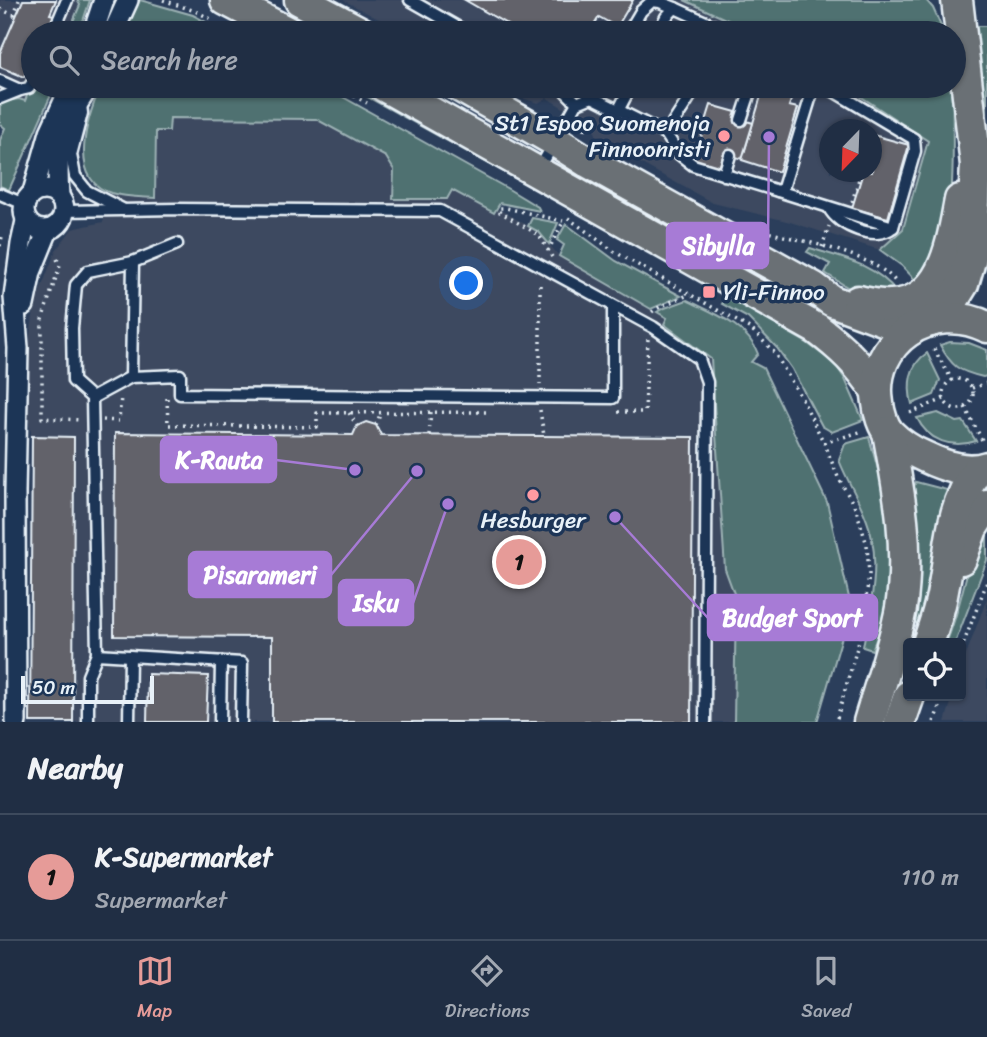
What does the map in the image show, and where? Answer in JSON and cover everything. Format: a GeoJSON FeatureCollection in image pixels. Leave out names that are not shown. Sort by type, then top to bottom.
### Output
{"type":"FeatureCollection","features":[{"type":"Feature","properties":{"kind":"main road"},"geometry":{"type":"LineString","coordinates":[[300,0],[339,21]]}},
{"type":"Feature","properties":{"kind":"main road"},"geometry":{"type":"LineString","coordinates":[[957,0],[959,21]]}},
{"type":"Feature","properties":{"kind":"main road"},"geometry":{"type":"LineString","coordinates":[[221,11],[252,21]]}},
{"type":"Feature","properties":{"kind":"main road"},"geometry":{"type":"LineString","coordinates":[[925,333],[955,297],[971,257],[976,165],[966,78]]}},
{"type":"Feature","properties":{"kind":"main road"},"geometry":{"type":"LineString","coordinates":[[406,98],[817,329],[843,349],[861,368],[876,390]]}},
{"type":"Feature","properties":{"kind":"main road"},"geometry":{"type":"LineString","coordinates":[[479,98],[813,287],[832,301],[925,333]]}},
{"type":"Feature","properties":{"kind":"main road"},"geometry":{"type":"LineString","coordinates":[[813,287],[858,301],[890,305],[905,303],[918,296],[937,280],[944,268],[960,197],[976,165]]}},
{"type":"Feature","properties":{"kind":"main road"},"geometry":{"type":"LineString","coordinates":[[982,459],[955,468],[920,455],[880,416],[876,390],[878,370],[883,358],[899,337],[925,333],[964,318],[987,327]]}},
{"type":"Feature","properties":{"kind":"main road"},"geometry":{"type":"LineString","coordinates":[[869,722],[900,610],[904,579],[902,504],[888,425]]}},
{"type":"Feature","properties":{"kind":"main road"},"geometry":{"type":"LineString","coordinates":[[929,638],[943,590],[948,548],[957,508],[963,490],[982,459]]}},
{"type":"Feature","properties":{"kind":"main road"},"geometry":{"type":"LineString","coordinates":[[943,590],[964,554],[972,528],[987,505]]}},
{"type":"Feature","properties":{"kind":"main road"},"geometry":{"type":"LineString","coordinates":[[900,722],[907,701]]}},
{"type":"Feature","properties":{"kind":"street"},"geometry":{"type":"LineString","coordinates":[[97,21],[104,0]]}},
{"type":"Feature","properties":{"kind":"street"},"geometry":{"type":"LineString","coordinates":[[118,21],[128,0]]}},
{"type":"Feature","properties":{"kind":"street"},"geometry":{"type":"LineString","coordinates":[[16,722],[15,492],[18,348],[14,297],[20,244],[28,206],[50,132],[75,98]]}},
{"type":"Feature","properties":{"kind":"street"},"geometry":{"type":"LineString","coordinates":[[28,206],[36,229],[48,230],[59,224],[62,203],[57,157],[60,140],[77,98]]}},
{"type":"Feature","properties":{"kind":"street"},"geometry":{"type":"LineString","coordinates":[[28,206],[47,190],[62,203]]}},
{"type":"Feature","properties":{"kind":"street"},"geometry":{"type":"LineString","coordinates":[[18,348],[31,272],[48,230]]}},
{"type":"Feature","properties":{"kind":"lane"},"geometry":{"type":"LineString","coordinates":[[58,21],[67,0]]}},
{"type":"Feature","properties":{"kind":"lane"},"geometry":{"type":"LineString","coordinates":[[410,0],[447,21]]}},
{"type":"Feature","properties":{"kind":"lane"},"geometry":{"type":"LineString","coordinates":[[635,21],[652,1],[704,21]]}},
{"type":"Feature","properties":{"kind":"lane"},"geometry":{"type":"LineString","coordinates":[[664,21],[675,8]]}},
{"type":"Feature","properties":{"kind":"lane"},"geometry":{"type":"LineString","coordinates":[[0,81],[20,90]]}},
{"type":"Feature","properties":{"kind":"lane"},"geometry":{"type":"LineString","coordinates":[[0,98],[20,90]]}},
{"type":"Feature","properties":{"kind":"lane"},"geometry":{"type":"LineString","coordinates":[[81,98],[82,113],[71,155],[75,176],[87,191],[122,209]]}},
{"type":"Feature","properties":{"kind":"lane"},"geometry":{"type":"LineString","coordinates":[[572,98],[577,103]]}},
{"type":"Feature","properties":{"kind":"lane"},"geometry":{"type":"LineString","coordinates":[[538,171],[577,103],[590,98]]}},
{"type":"Feature","properties":{"kind":"lane"},"geometry":{"type":"LineString","coordinates":[[594,98],[666,134],[680,154],[693,165],[892,227],[915,150],[914,139],[847,98]]}},
{"type":"Feature","properties":{"kind":"lane"},"geometry":{"type":"LineString","coordinates":[[618,111],[625,98]]}},
{"type":"Feature","properties":{"kind":"lane"},"geometry":{"type":"LineString","coordinates":[[666,134],[689,98]]}},
{"type":"Feature","properties":{"kind":"lane"},"geometry":{"type":"LineString","coordinates":[[741,120],[748,98]]}},
{"type":"Feature","properties":{"kind":"lane"},"geometry":{"type":"LineString","coordinates":[[778,191],[783,188],[810,98]]}},
{"type":"Feature","properties":{"kind":"lane"},"geometry":{"type":"LineString","coordinates":[[724,174],[730,155]]}},
{"type":"Feature","properties":{"kind":"lane"},"geometry":{"type":"LineString","coordinates":[[0,194],[28,206]]}},
{"type":"Feature","properties":{"kind":"lane"},"geometry":{"type":"LineString","coordinates":[[62,203],[122,209],[440,211],[653,327],[699,359],[707,382],[705,722]]}},
{"type":"Feature","properties":{"kind":"lane"},"geometry":{"type":"LineString","coordinates":[[88,722],[88,677],[97,654],[92,398],[73,381],[72,328],[76,285],[88,271],[133,262],[177,244]]}},
{"type":"Feature","properties":{"kind":"lane"},"geometry":{"type":"LineString","coordinates":[[131,377],[133,262]]}},
{"type":"Feature","properties":{"kind":"lane"},"geometry":{"type":"LineString","coordinates":[[92,398],[131,377],[180,375],[180,394],[612,398],[613,307]]}},
{"type":"Feature","properties":{"kind":"lane"},"geometry":{"type":"LineString","coordinates":[[97,654],[242,663],[241,722]]}},
{"type":"Feature","properties":{"kind":"lane"},"geometry":{"type":"LineString","coordinates":[[129,722],[130,656]]}},
{"type":"Feature","properties":{"kind":"lane"},"geometry":{"type":"LineString","coordinates":[[220,722],[221,662]]}},
{"type":"Feature","properties":{"kind":"path"},"geometry":{"type":"LineString","coordinates":[[0,9],[15,15],[19,0]]}},
{"type":"Feature","properties":{"kind":"path"},"geometry":{"type":"LineString","coordinates":[[163,0],[195,11],[221,11]]}},
{"type":"Feature","properties":{"kind":"path"},"geometry":{"type":"LineString","coordinates":[[544,436],[540,397],[540,281],[553,258],[548,251],[539,235],[498,211],[500,208],[565,220],[548,251]]}},
{"type":"Feature","properties":{"kind":"path"},"geometry":{"type":"LineString","coordinates":[[615,252],[620,242]]}},
{"type":"Feature","properties":{"kind":"path"},"geometry":{"type":"LineString","coordinates":[[652,312],[690,294]]}},
{"type":"Feature","properties":{"kind":"path"},"geometry":{"type":"LineString","coordinates":[[713,306],[718,297]]}},
{"type":"Feature","properties":{"kind":"path"},"geometry":{"type":"LineString","coordinates":[[925,333],[952,380]]}},
{"type":"Feature","properties":{"kind":"path"},"geometry":{"type":"LineString","coordinates":[[965,407],[953,408],[944,399],[944,388],[952,380],[961,379],[972,388]]}},
{"type":"Feature","properties":{"kind":"path"},"geometry":{"type":"LineString","coordinates":[[972,388],[987,383]]}},
{"type":"Feature","properties":{"kind":"path"},"geometry":{"type":"LineString","coordinates":[[965,407],[972,397],[972,388]]}},
{"type":"Feature","properties":{"kind":"path"},"geometry":{"type":"LineString","coordinates":[[824,443],[888,425],[944,399]]}},
{"type":"Feature","properties":{"kind":"path"},"geometry":{"type":"LineString","coordinates":[[965,407],[982,459]]}},
{"type":"Feature","properties":{"kind":"path"},"geometry":{"type":"LineString","coordinates":[[376,425],[381,412]]}},
{"type":"Feature","properties":{"kind":"path"},"geometry":{"type":"LineString","coordinates":[[429,435],[431,412]]}},
{"type":"Feature","properties":{"kind":"path"},"geometry":{"type":"LineString","coordinates":[[349,413],[357,426]]}},
{"type":"Feature","properties":{"kind":"path"},"geometry":{"type":"LineString","coordinates":[[966,638],[987,582]]}},
{"type":"Feature","properties":{"kind":"path"},"geometry":{"type":"LineString","coordinates":[[857,649],[867,652]]}},
{"type":"Feature","properties":{"kind":"path"},"geometry":{"type":"LineString","coordinates":[[934,722],[941,701]]}},
{"type":"Feature","properties":{"kind":"path"},"geometry":{"type":"LineString","coordinates":[[837,720],[844,722]]}},
{"type":"Feature","properties":{"kind":"shaded area"},"geometry":{"type":"Polygon","coordinates":[[[0,0],[80,0],[83,6],[77,21],[21,21],[21,98],[46,98],[37,118],[0,112],[0,0]]]}},
{"type":"Feature","properties":{"kind":"shaded area"},"geometry":{"type":"Polygon","coordinates":[[[343,0],[684,0],[730,21],[382,21],[343,0]]]}},
{"type":"Feature","properties":{"kind":"shaded area"},"geometry":{"type":"Polygon","coordinates":[[[95,98],[335,115],[539,232],[559,256],[667,318],[664,325],[711,359],[725,568],[736,598],[734,722],[30,722],[31,433],[25,398],[30,335],[35,304],[56,250],[72,229],[103,222],[110,193],[88,172],[83,152],[87,124],[95,98]]]}},
{"type":"Feature","properties":{"kind":"shaded area"},"geometry":{"type":"Polygon","coordinates":[[[523,98],[547,98],[538,103],[523,98]]]}},
{"type":"Feature","properties":{"kind":"shaded area"},"geometry":{"type":"Polygon","coordinates":[[[547,98],[872,98],[928,141],[903,229],[880,250],[790,222],[713,203],[598,140],[593,126],[547,98]]]}},
{"type":"Feature","properties":{"kind":"shaded area"},"geometry":{"type":"Polygon","coordinates":[[[987,598],[987,722],[945,722],[951,701],[966,701],[966,655],[987,598]]]}},
{"type":"Feature","properties":{"kind":"green space"},"geometry":{"type":"Polygon","coordinates":[[[77,0],[90,0],[83,21],[73,21],[80,5],[77,0]]]}},
{"type":"Feature","properties":{"kind":"green space"},"geometry":{"type":"Polygon","coordinates":[[[140,0],[193,15],[204,21],[130,21],[140,0]]]}},
{"type":"Feature","properties":{"kind":"green space"},"geometry":{"type":"Polygon","coordinates":[[[684,0],[926,0],[939,21],[730,21],[684,0]]]}},
{"type":"Feature","properties":{"kind":"green space"},"geometry":{"type":"Polygon","coordinates":[[[971,26],[987,26],[987,113],[982,113],[971,26]]]}},
{"type":"Feature","properties":{"kind":"green space"},"geometry":{"type":"Polygon","coordinates":[[[26,98],[50,98],[9,190],[0,186],[0,140],[5,128],[0,124],[0,102],[19,99],[25,101],[26,98]]]}},
{"type":"Feature","properties":{"kind":"green space"},"geometry":{"type":"Polygon","coordinates":[[[97,98],[345,98],[510,190],[538,207],[540,211],[500,203],[494,213],[452,190],[447,199],[393,199],[394,170],[386,157],[316,119],[170,118],[169,131],[156,131],[155,198],[111,193],[97,186],[85,161],[84,145],[97,98]]]}},
{"type":"Feature","properties":{"kind":"green space"},"geometry":{"type":"Polygon","coordinates":[[[370,98],[385,98],[555,192],[551,198],[370,98]]]}},
{"type":"Feature","properties":{"kind":"green space"},"geometry":{"type":"Polygon","coordinates":[[[863,98],[953,98],[953,170],[949,211],[936,255],[918,283],[902,266],[880,250],[903,229],[928,141],[863,98]]]}},
{"type":"Feature","properties":{"kind":"green space"},"geometry":{"type":"Polygon","coordinates":[[[623,193],[806,295],[801,306],[617,204],[623,193]]]}},
{"type":"Feature","properties":{"kind":"green space"},"geometry":{"type":"Polygon","coordinates":[[[532,218],[558,223],[549,244],[539,232],[528,226],[532,218]]]}},
{"type":"Feature","properties":{"kind":"green space"},"geometry":{"type":"Polygon","coordinates":[[[566,224],[616,261],[681,296],[651,309],[559,256],[564,245],[557,240],[566,224]]]}},
{"type":"Feature","properties":{"kind":"green space"},"geometry":{"type":"Polygon","coordinates":[[[810,248],[868,268],[897,292],[855,292],[825,273],[830,264],[807,252],[810,248]]]}},
{"type":"Feature","properties":{"kind":"green space"},"geometry":{"type":"Polygon","coordinates":[[[727,297],[807,343],[835,364],[845,379],[863,420],[832,432],[822,426],[792,369],[777,348],[748,318],[722,304],[727,297]]]}},
{"type":"Feature","properties":{"kind":"green space"},"geometry":{"type":"Polygon","coordinates":[[[687,300],[728,321],[753,344],[758,354],[751,362],[763,368],[827,502],[851,606],[817,722],[734,722],[736,599],[725,569],[711,359],[664,324],[667,318],[657,312],[687,300]]]}},
{"type":"Feature","properties":{"kind":"green space"},"geometry":{"type":"Polygon","coordinates":[[[950,342],[969,343],[987,350],[987,376],[967,373],[952,363],[940,345],[950,342]]]}},
{"type":"Feature","properties":{"kind":"green space"},"geometry":{"type":"Polygon","coordinates":[[[927,353],[940,380],[934,395],[912,404],[910,390],[913,369],[927,353]]]}},
{"type":"Feature","properties":{"kind":"green space"},"geometry":{"type":"Polygon","coordinates":[[[938,413],[957,422],[963,421],[976,441],[950,443],[927,432],[917,418],[938,413]]]}},
{"type":"Feature","properties":{"kind":"green space"},"geometry":{"type":"Polygon","coordinates":[[[869,437],[884,491],[891,541],[888,608],[872,650],[863,647],[874,579],[872,539],[862,509],[839,460],[845,444],[869,437]]]}},
{"type":"Feature","properties":{"kind":"green space"},"geometry":{"type":"Polygon","coordinates":[[[916,482],[947,490],[948,494],[921,621],[913,624],[911,620],[920,548],[914,486],[916,482]]]}},
{"type":"Feature","properties":{"kind":"green space"},"geometry":{"type":"Polygon","coordinates":[[[987,517],[987,560],[957,638],[948,638],[957,612],[980,532],[987,517]]]}},
{"type":"Feature","properties":{"kind":"building"},"geometry":{"type":"Polygon","coordinates":[[[23,0],[56,0],[50,14],[54,15],[51,21],[21,21],[21,76],[0,67],[0,53],[23,0]]]}},
{"type":"Feature","properties":{"kind":"building"},"geometry":{"type":"Polygon","coordinates":[[[465,0],[633,0],[621,21],[606,21],[599,17],[596,21],[501,21],[465,0]]]}},
{"type":"Feature","properties":{"kind":"building"},"geometry":{"type":"Polygon","coordinates":[[[760,98],[792,98],[789,106],[798,108],[779,172],[742,160],[760,98]]]}},
{"type":"Feature","properties":{"kind":"building"},"geometry":{"type":"Polygon","coordinates":[[[711,105],[736,112],[734,117],[753,123],[742,159],[724,153],[719,168],[694,160],[711,105]]]}},
{"type":"Feature","properties":{"kind":"building"},"geometry":{"type":"Polygon","coordinates":[[[882,138],[909,145],[888,218],[852,208],[860,182],[882,182],[882,138]]]}},
{"type":"Feature","properties":{"kind":"building"},"geometry":{"type":"Polygon","coordinates":[[[366,422],[376,425],[381,435],[693,437],[691,722],[272,722],[272,637],[114,636],[115,433],[353,435],[357,426],[366,422]]]}},
{"type":"Feature","properties":{"kind":"building"},"geometry":{"type":"Polygon","coordinates":[[[32,436],[74,437],[73,722],[30,722],[32,436]]]}},
{"type":"Feature","properties":{"kind":"building"},"geometry":{"type":"Polygon","coordinates":[[[148,674],[208,676],[206,722],[147,722],[148,674]]]}},
{"type":"Feature","properties":{"kind":"place","name":"St1 Espoo Suomenoja Finnoonristi"},"geometry":{"type":"Point","coordinates":[724,136]}},
{"type":"Feature","properties":{"kind":"place","name":"Sibylla"},"geometry":{"type":"Point","coordinates":[769,137]}},
{"type":"Feature","properties":{"kind":"place","name":"Yli-Finnoo"},"geometry":{"type":"Point","coordinates":[709,292]}},
{"type":"Feature","properties":{"kind":"place","name":"K-Rauta"},"geometry":{"type":"Point","coordinates":[355,470]}},
{"type":"Feature","properties":{"kind":"place","name":"Pisarameri"},"geometry":{"type":"Point","coordinates":[417,471]}},
{"type":"Feature","properties":{"kind":"place","name":"Hesburger"},"geometry":{"type":"Point","coordinates":[533,495]}},
{"type":"Feature","properties":{"kind":"place","name":"Isku"},"geometry":{"type":"Point","coordinates":[448,504]}},
{"type":"Feature","properties":{"kind":"place","name":"Budget Sport"},"geometry":{"type":"Point","coordinates":[615,517]}},
{"type":"Feature","properties":{"kind":"place","name":"K-Supermarket"},"geometry":{"type":"Point","coordinates":[519,562]}}]}
